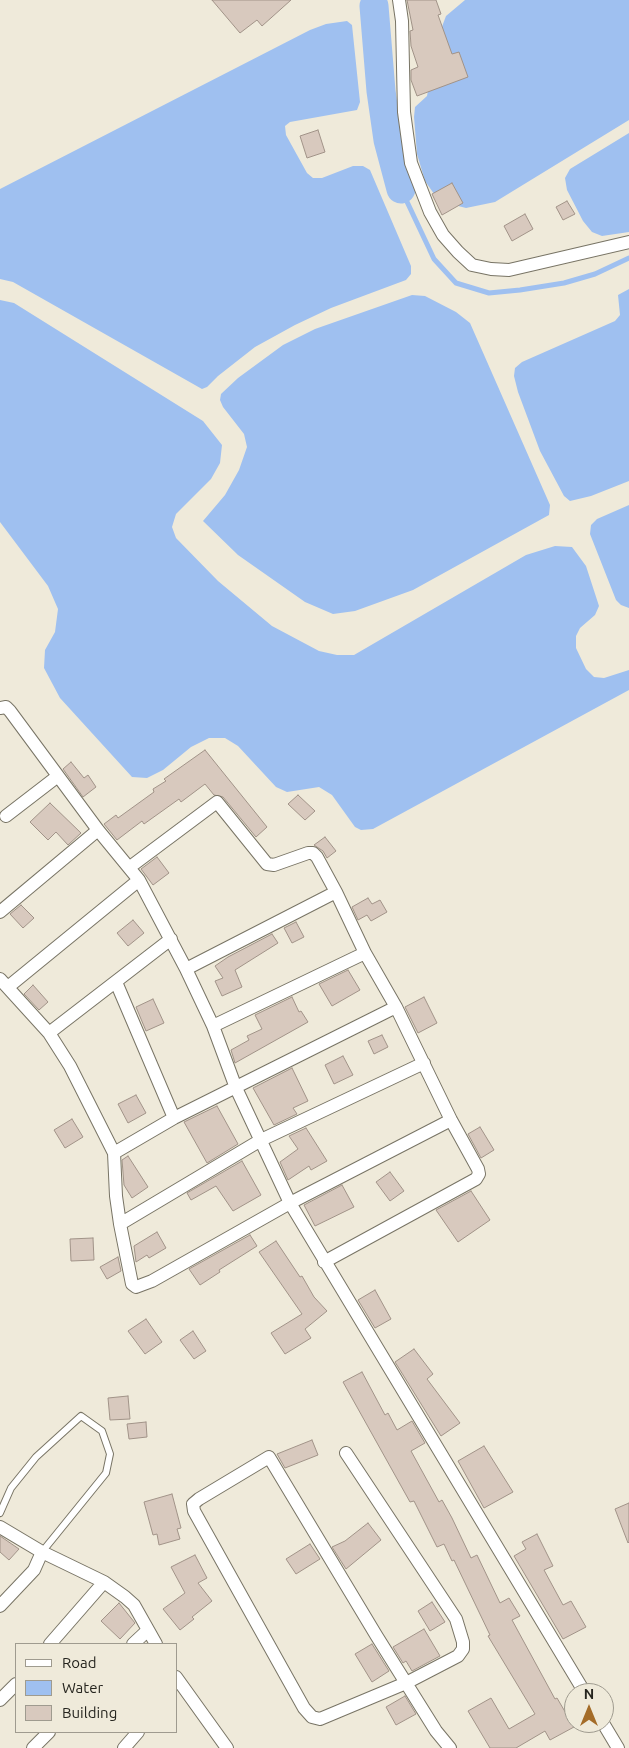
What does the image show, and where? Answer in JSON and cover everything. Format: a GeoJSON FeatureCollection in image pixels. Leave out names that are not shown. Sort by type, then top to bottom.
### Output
{"type":"FeatureCollection","features":[{"type":"Feature","properties":{"kind":"street"},"geometry":{"type":"LineString","coordinates":[[399,0],[402,21],[404,112],[411,163],[430,212],[443,235],[458,252],[472,265],[509,270],[629,242]]}},
{"type":"Feature","properties":{"kind":"street"},"geometry":{"type":"LineString","coordinates":[[0,708],[6,707],[10,711],[98,830],[140,880],[172,939],[213,1026],[236,1088],[290,1203],[578,1683]]}},
{"type":"Feature","properties":{"kind":"street"},"geometry":{"type":"LineString","coordinates":[[2,816],[58,776]]}},
{"type":"Feature","properties":{"kind":"street"},"geometry":{"type":"LineString","coordinates":[[130,866],[217,802],[267,864],[274,865],[313,853],[336,892],[365,952],[396,1007],[451,1120],[478,1169],[476,1179],[324,1262]]}},
{"type":"Feature","properties":{"kind":"street"},"geometry":{"type":"LineString","coordinates":[[0,912],[98,830]]}},
{"type":"Feature","properties":{"kind":"street"},"geometry":{"type":"LineString","coordinates":[[140,880],[4,983],[49,1033],[70,1066],[114,1153],[116,1196],[132,1284],[136,1286],[152,1281],[290,1203],[451,1120]]}},
{"type":"Feature","properties":{"kind":"street"},"geometry":{"type":"LineString","coordinates":[[186,969],[336,892]]}},
{"type":"Feature","properties":{"kind":"street"},"geometry":{"type":"LineString","coordinates":[[49,1033],[172,939]]}},
{"type":"Feature","properties":{"kind":"street"},"geometry":{"type":"LineString","coordinates":[[213,1026],[365,952]]}},
{"type":"Feature","properties":{"kind":"street"},"geometry":{"type":"LineString","coordinates":[[116,982],[174,1118]]}},
{"type":"Feature","properties":{"kind":"street"},"geometry":{"type":"LineString","coordinates":[[114,1153],[174,1118],[396,1007]]}},
{"type":"Feature","properties":{"kind":"street"},"geometry":{"type":"LineString","coordinates":[[120,1224],[260,1140],[424,1063]]}},
{"type":"Feature","properties":{"kind":"street"},"geometry":{"type":"LineString","coordinates":[[346,1453],[456,1619],[463,1642],[463,1649],[458,1656],[406,1683],[320,1719],[312,1717],[304,1708],[194,1511],[193,1504],[269,1457],[406,1683],[450,1748]]}},
{"type":"Feature","properties":{"kind":"street"},"geometry":{"type":"LineString","coordinates":[[0,1527],[42,1552],[104,1582],[134,1605],[155,1643]]}},
{"type":"Feature","properties":{"kind":"street"},"geometry":{"type":"LineString","coordinates":[[0,1606],[34,1570],[42,1552]]}},
{"type":"Feature","properties":{"kind":"street"},"geometry":{"type":"LineString","coordinates":[[51,1643],[104,1582]]}},
{"type":"Feature","properties":{"kind":"street"},"geometry":{"type":"LineString","coordinates":[[134,1643],[148,1630]]}},
{"type":"Feature","properties":{"kind":"street"},"geometry":{"type":"LineString","coordinates":[[178,1683],[227,1748]]}},
{"type":"Feature","properties":{"kind":"street"},"geometry":{"type":"LineString","coordinates":[[0,1700],[15,1685]]}},
{"type":"Feature","properties":{"kind":"street"},"geometry":{"type":"LineString","coordinates":[[34,1748],[48,1733]]}},
{"type":"Feature","properties":{"kind":"street"},"geometry":{"type":"LineString","coordinates":[[124,1748],[137,1733]]}},
{"type":"Feature","properties":{"kind":"street"},"geometry":{"type":"LineString","coordinates":[[609,1733],[618,1748]]}},
{"type":"Feature","properties":{"kind":"lane"},"geometry":{"type":"LineString","coordinates":[[0,1512],[11,1488],[36,1457],[81,1416],[102,1431],[110,1454],[106,1473],[42,1552]]}},
{"type":"Feature","properties":{"kind":"water"},"geometry":{"type":"Polygon","coordinates":[[[465,0],[629,0],[629,120],[495,202],[466,208],[439,201],[425,181],[417,154],[414,117],[415,107],[427,96],[437,40],[446,16],[465,0]]]}},
{"type":"Feature","properties":{"kind":"water"},"geometry":{"type":"Polygon","coordinates":[[[347,21],[352,25],[360,102],[357,110],[290,122],[285,126],[286,135],[307,173],[313,178],[322,178],[353,166],[363,166],[370,170],[411,266],[411,274],[406,280],[331,308],[295,325],[255,347],[207,387],[202,389],[13,282],[0,279],[0,189],[310,30],[326,24],[347,21]]]}},
{"type":"Feature","properties":{"kind":"water"},"geometry":{"type":"Polygon","coordinates":[[[629,133],[629,232],[602,236],[592,232],[583,221],[567,190],[565,178],[570,169],[629,133]]]}},
{"type":"Feature","properties":{"kind":"water"},"geometry":{"type":"Polygon","coordinates":[[[629,289],[629,481],[591,496],[570,501],[564,496],[540,451],[518,392],[514,376],[515,368],[522,362],[615,321],[620,315],[618,295],[629,289]]]}},
{"type":"Feature","properties":{"kind":"water"},"geometry":{"type":"Polygon","coordinates":[[[412,295],[425,296],[456,312],[470,323],[550,505],[549,515],[413,590],[355,611],[333,614],[305,602],[238,555],[203,521],[225,495],[239,470],[247,447],[244,434],[223,407],[220,400],[221,394],[238,378],[283,345],[315,329],[412,295]]]}},
{"type":"Feature","properties":{"kind":"water"},"geometry":{"type":"Polygon","coordinates":[[[0,300],[14,303],[203,421],[222,445],[220,463],[211,479],[176,514],[172,527],[176,538],[218,581],[272,626],[319,651],[337,655],[354,655],[526,555],[555,546],[572,547],[586,566],[599,606],[595,615],[580,628],[576,636],[576,648],[586,669],[594,677],[604,678],[629,670],[629,690],[373,829],[361,830],[355,827],[332,795],[319,787],[287,792],[276,787],[238,746],[225,738],[209,738],[191,747],[163,770],[147,778],[132,777],[60,698],[44,668],[45,650],[55,632],[58,609],[48,586],[0,522],[0,300]]]}},
{"type":"Feature","properties":{"kind":"water"},"geometry":{"type":"Polygon","coordinates":[[[629,505],[629,608],[621,605],[616,600],[590,534],[591,525],[597,519],[629,505]]]}},
{"type":"Feature","properties":{"kind":"building"},"geometry":{"type":"Polygon","coordinates":[[[212,0],[291,0],[262,26],[257,20],[240,33],[212,0]]]}},
{"type":"Feature","properties":{"kind":"building"},"geometry":{"type":"Polygon","coordinates":[[[407,0],[436,0],[441,14],[438,15],[452,54],[459,52],[468,77],[417,96],[411,80],[411,70],[418,67],[411,46],[410,31],[413,30],[407,0]]]}},
{"type":"Feature","properties":{"kind":"building"},"geometry":{"type":"Polygon","coordinates":[[[318,130],[325,152],[307,158],[300,136],[318,130]]]}},
{"type":"Feature","properties":{"kind":"building"},"geometry":{"type":"Polygon","coordinates":[[[452,183],[463,203],[442,215],[432,194],[452,183]]]}},
{"type":"Feature","properties":{"kind":"building"},"geometry":{"type":"Polygon","coordinates":[[[567,201],[575,214],[563,220],[556,207],[567,201]]]}},
{"type":"Feature","properties":{"kind":"building"},"geometry":{"type":"Polygon","coordinates":[[[525,214],[533,229],[512,241],[504,226],[525,214]]]}},
{"type":"Feature","properties":{"kind":"building"},"geometry":{"type":"Polygon","coordinates":[[[205,750],[267,827],[256,837],[223,797],[214,795],[205,784],[181,802],[179,799],[144,824],[142,821],[117,840],[104,824],[116,815],[118,818],[154,792],[153,789],[166,781],[164,779],[205,750]]]}},
{"type":"Feature","properties":{"kind":"building"},"geometry":{"type":"Polygon","coordinates":[[[71,762],[84,778],[88,775],[96,787],[83,797],[63,769],[71,762]]]}},
{"type":"Feature","properties":{"kind":"building"},"geometry":{"type":"Polygon","coordinates":[[[298,795],[315,811],[305,820],[288,804],[298,795]]]}},
{"type":"Feature","properties":{"kind":"building"},"geometry":{"type":"Polygon","coordinates":[[[50,803],[81,833],[68,845],[56,832],[48,840],[30,822],[50,803]]]}},
{"type":"Feature","properties":{"kind":"building"},"geometry":{"type":"Polygon","coordinates":[[[325,837],[336,851],[327,858],[323,851],[314,845],[325,837]]]}},
{"type":"Feature","properties":{"kind":"building"},"geometry":{"type":"Polygon","coordinates":[[[157,857],[169,873],[153,885],[141,869],[157,857]]]}},
{"type":"Feature","properties":{"kind":"building"},"geometry":{"type":"Polygon","coordinates":[[[368,898],[372,904],[380,900],[387,912],[371,921],[367,915],[358,920],[352,907],[368,898]]]}},
{"type":"Feature","properties":{"kind":"building"},"geometry":{"type":"Polygon","coordinates":[[[21,905],[34,918],[23,928],[10,914],[21,905]]]}},
{"type":"Feature","properties":{"kind":"building"},"geometry":{"type":"Polygon","coordinates":[[[133,920],[144,933],[128,946],[117,933],[133,920]]]}},
{"type":"Feature","properties":{"kind":"building"},"geometry":{"type":"Polygon","coordinates":[[[296,922],[304,937],[292,943],[284,928],[296,922]]]}},
{"type":"Feature","properties":{"kind":"building"},"geometry":{"type":"Polygon","coordinates":[[[272,934],[278,943],[235,970],[242,987],[222,996],[215,981],[223,978],[215,966],[272,934]]]}},
{"type":"Feature","properties":{"kind":"building"},"geometry":{"type":"Polygon","coordinates":[[[348,970],[360,990],[332,1006],[319,984],[348,970]]]}},
{"type":"Feature","properties":{"kind":"building"},"geometry":{"type":"Polygon","coordinates":[[[33,985],[48,1002],[39,1010],[24,994],[33,985]]]}},
{"type":"Feature","properties":{"kind":"building"},"geometry":{"type":"Polygon","coordinates":[[[292,997],[299,1012],[301,1011],[308,1022],[235,1063],[231,1050],[249,1040],[247,1036],[262,1029],[255,1015],[292,997]]]}},
{"type":"Feature","properties":{"kind":"building"},"geometry":{"type":"Polygon","coordinates":[[[424,997],[437,1023],[418,1033],[405,1007],[424,997]]]}},
{"type":"Feature","properties":{"kind":"building"},"geometry":{"type":"Polygon","coordinates":[[[153,999],[164,1023],[146,1031],[136,1007],[153,999]]]}},
{"type":"Feature","properties":{"kind":"building"},"geometry":{"type":"Polygon","coordinates":[[[382,1035],[388,1047],[374,1054],[368,1041],[382,1035]]]}},
{"type":"Feature","properties":{"kind":"building"},"geometry":{"type":"Polygon","coordinates":[[[343,1056],[353,1075],[334,1084],[325,1065],[343,1056]]]}},
{"type":"Feature","properties":{"kind":"building"},"geometry":{"type":"Polygon","coordinates":[[[292,1068],[308,1101],[293,1108],[297,1114],[274,1125],[253,1088],[292,1068]]]}},
{"type":"Feature","properties":{"kind":"building"},"geometry":{"type":"Polygon","coordinates":[[[136,1095],[146,1113],[128,1123],[118,1104],[136,1095]]]}},
{"type":"Feature","properties":{"kind":"building"},"geometry":{"type":"Polygon","coordinates":[[[217,1106],[238,1144],[207,1163],[184,1122],[217,1106]]]}},
{"type":"Feature","properties":{"kind":"building"},"geometry":{"type":"Polygon","coordinates":[[[72,1119],[83,1137],[65,1148],[54,1130],[72,1119]]]}},
{"type":"Feature","properties":{"kind":"building"},"geometry":{"type":"Polygon","coordinates":[[[480,1127],[494,1150],[481,1158],[468,1134],[480,1127]]]}},
{"type":"Feature","properties":{"kind":"building"},"geometry":{"type":"Polygon","coordinates":[[[306,1128],[327,1161],[311,1170],[309,1166],[288,1180],[280,1162],[298,1149],[289,1136],[306,1128]]]}},
{"type":"Feature","properties":{"kind":"building"},"geometry":{"type":"Polygon","coordinates":[[[128,1156],[148,1187],[132,1198],[124,1185],[122,1160],[128,1156]]]}},
{"type":"Feature","properties":{"kind":"building"},"geometry":{"type":"Polygon","coordinates":[[[242,1161],[261,1195],[233,1211],[216,1186],[191,1200],[187,1193],[242,1161]]]}},
{"type":"Feature","properties":{"kind":"building"},"geometry":{"type":"Polygon","coordinates":[[[390,1172],[404,1191],[390,1201],[376,1182],[390,1172]]]}},
{"type":"Feature","properties":{"kind":"building"},"geometry":{"type":"Polygon","coordinates":[[[342,1185],[354,1207],[315,1226],[304,1205],[342,1185]]]}},
{"type":"Feature","properties":{"kind":"building"},"geometry":{"type":"Polygon","coordinates":[[[471,1191],[490,1220],[458,1242],[436,1210],[471,1191]]]}},
{"type":"Feature","properties":{"kind":"building"},"geometry":{"type":"Polygon","coordinates":[[[157,1232],[166,1248],[149,1258],[147,1255],[136,1262],[134,1246],[157,1232]]]}},
{"type":"Feature","properties":{"kind":"building"},"geometry":{"type":"Polygon","coordinates":[[[250,1235],[257,1246],[219,1270],[220,1272],[200,1285],[189,1269],[250,1235]]]}},
{"type":"Feature","properties":{"kind":"building"},"geometry":{"type":"Polygon","coordinates":[[[93,1238],[94,1260],[71,1261],[70,1239],[93,1238]]]}},
{"type":"Feature","properties":{"kind":"building"},"geometry":{"type":"Polygon","coordinates":[[[276,1241],[300,1277],[302,1276],[314,1297],[327,1311],[305,1329],[311,1338],[285,1354],[271,1333],[302,1314],[259,1252],[276,1241]]]}},
{"type":"Feature","properties":{"kind":"building"},"geometry":{"type":"Polygon","coordinates":[[[118,1257],[121,1271],[107,1279],[100,1267],[118,1257]]]}},
{"type":"Feature","properties":{"kind":"building"},"geometry":{"type":"Polygon","coordinates":[[[375,1290],[391,1319],[375,1328],[358,1300],[375,1290]]]}},
{"type":"Feature","properties":{"kind":"building"},"geometry":{"type":"Polygon","coordinates":[[[146,1319],[162,1342],[145,1354],[128,1331],[146,1319]]]}},
{"type":"Feature","properties":{"kind":"building"},"geometry":{"type":"Polygon","coordinates":[[[193,1331],[206,1351],[194,1359],[180,1340],[193,1331]]]}},
{"type":"Feature","properties":{"kind":"building"},"geometry":{"type":"Polygon","coordinates":[[[414,1349],[433,1374],[427,1379],[460,1423],[441,1436],[395,1362],[414,1349]]]}},
{"type":"Feature","properties":{"kind":"building"},"geometry":{"type":"Polygon","coordinates":[[[362,1372],[385,1415],[388,1413],[397,1430],[412,1421],[425,1443],[411,1451],[439,1502],[442,1500],[471,1558],[477,1555],[500,1603],[509,1598],[520,1616],[512,1620],[555,1699],[557,1698],[564,1710],[564,1732],[550,1740],[545,1731],[516,1748],[490,1748],[468,1711],[491,1698],[509,1729],[535,1714],[488,1636],[490,1635],[454,1560],[452,1561],[444,1544],[437,1547],[414,1501],[410,1502],[343,1382],[362,1372]]]}},
{"type":"Feature","properties":{"kind":"building"},"geometry":{"type":"Polygon","coordinates":[[[128,1396],[130,1419],[110,1420],[108,1398],[128,1396]]]}},
{"type":"Feature","properties":{"kind":"building"},"geometry":{"type":"Polygon","coordinates":[[[146,1422],[147,1437],[129,1439],[127,1424],[146,1422]]]}},
{"type":"Feature","properties":{"kind":"building"},"geometry":{"type":"Polygon","coordinates":[[[312,1440],[318,1455],[285,1468],[277,1454],[312,1440]]]}},
{"type":"Feature","properties":{"kind":"building"},"geometry":{"type":"Polygon","coordinates":[[[484,1446],[513,1492],[484,1508],[458,1461],[484,1446]]]}},
{"type":"Feature","properties":{"kind":"building"},"geometry":{"type":"Polygon","coordinates":[[[172,1494],[181,1528],[177,1529],[180,1539],[159,1545],[157,1534],[153,1535],[144,1502],[172,1494]]]}},
{"type":"Feature","properties":{"kind":"building"},"geometry":{"type":"Polygon","coordinates":[[[629,1503],[629,1542],[628,1543],[615,1509],[629,1503]]]}},
{"type":"Feature","properties":{"kind":"building"},"geometry":{"type":"Polygon","coordinates":[[[368,1523],[381,1540],[346,1569],[332,1547],[345,1541],[368,1523]]]}},
{"type":"Feature","properties":{"kind":"building"},"geometry":{"type":"Polygon","coordinates":[[[537,1534],[553,1566],[544,1570],[563,1605],[571,1601],[586,1627],[563,1639],[514,1556],[526,1549],[522,1542],[537,1534]]]}},
{"type":"Feature","properties":{"kind":"building"},"geometry":{"type":"Polygon","coordinates":[[[0,1536],[19,1549],[9,1560],[0,1552],[0,1536]]]}},
{"type":"Feature","properties":{"kind":"building"},"geometry":{"type":"Polygon","coordinates":[[[310,1544],[320,1559],[296,1574],[286,1559],[310,1544]]]}},
{"type":"Feature","properties":{"kind":"building"},"geometry":{"type":"Polygon","coordinates":[[[195,1555],[207,1578],[198,1583],[212,1601],[192,1617],[194,1619],[180,1630],[163,1609],[185,1593],[171,1567],[195,1555]]]}},
{"type":"Feature","properties":{"kind":"building"},"geometry":{"type":"Polygon","coordinates":[[[432,1602],[445,1622],[430,1631],[418,1611],[432,1602]]]}},
{"type":"Feature","properties":{"kind":"building"},"geometry":{"type":"Polygon","coordinates":[[[119,1603],[135,1623],[120,1639],[101,1621],[119,1603]]]}},
{"type":"Feature","properties":{"kind":"building"},"geometry":{"type":"Polygon","coordinates":[[[424,1629],[440,1656],[412,1671],[406,1661],[403,1663],[393,1647],[424,1629]]]}},
{"type":"Feature","properties":{"kind":"building"},"geometry":{"type":"Polygon","coordinates":[[[372,1644],[389,1671],[372,1682],[355,1654],[372,1644]]]}},
{"type":"Feature","properties":{"kind":"building"},"geometry":{"type":"Polygon","coordinates":[[[405,1696],[416,1714],[396,1725],[386,1707],[405,1696]]]}},
{"type":"Feature","properties":{"kind":"waterway"},"geometry":{"type":"LineString","coordinates":[[374,6],[381,91],[388,140],[401,189]]}},
{"type":"Feature","properties":{"kind":"waterway"},"geometry":{"type":"LineString","coordinates":[[401,189],[434,259],[456,283],[489,293],[564,283],[595,274],[629,258]]}}]}
